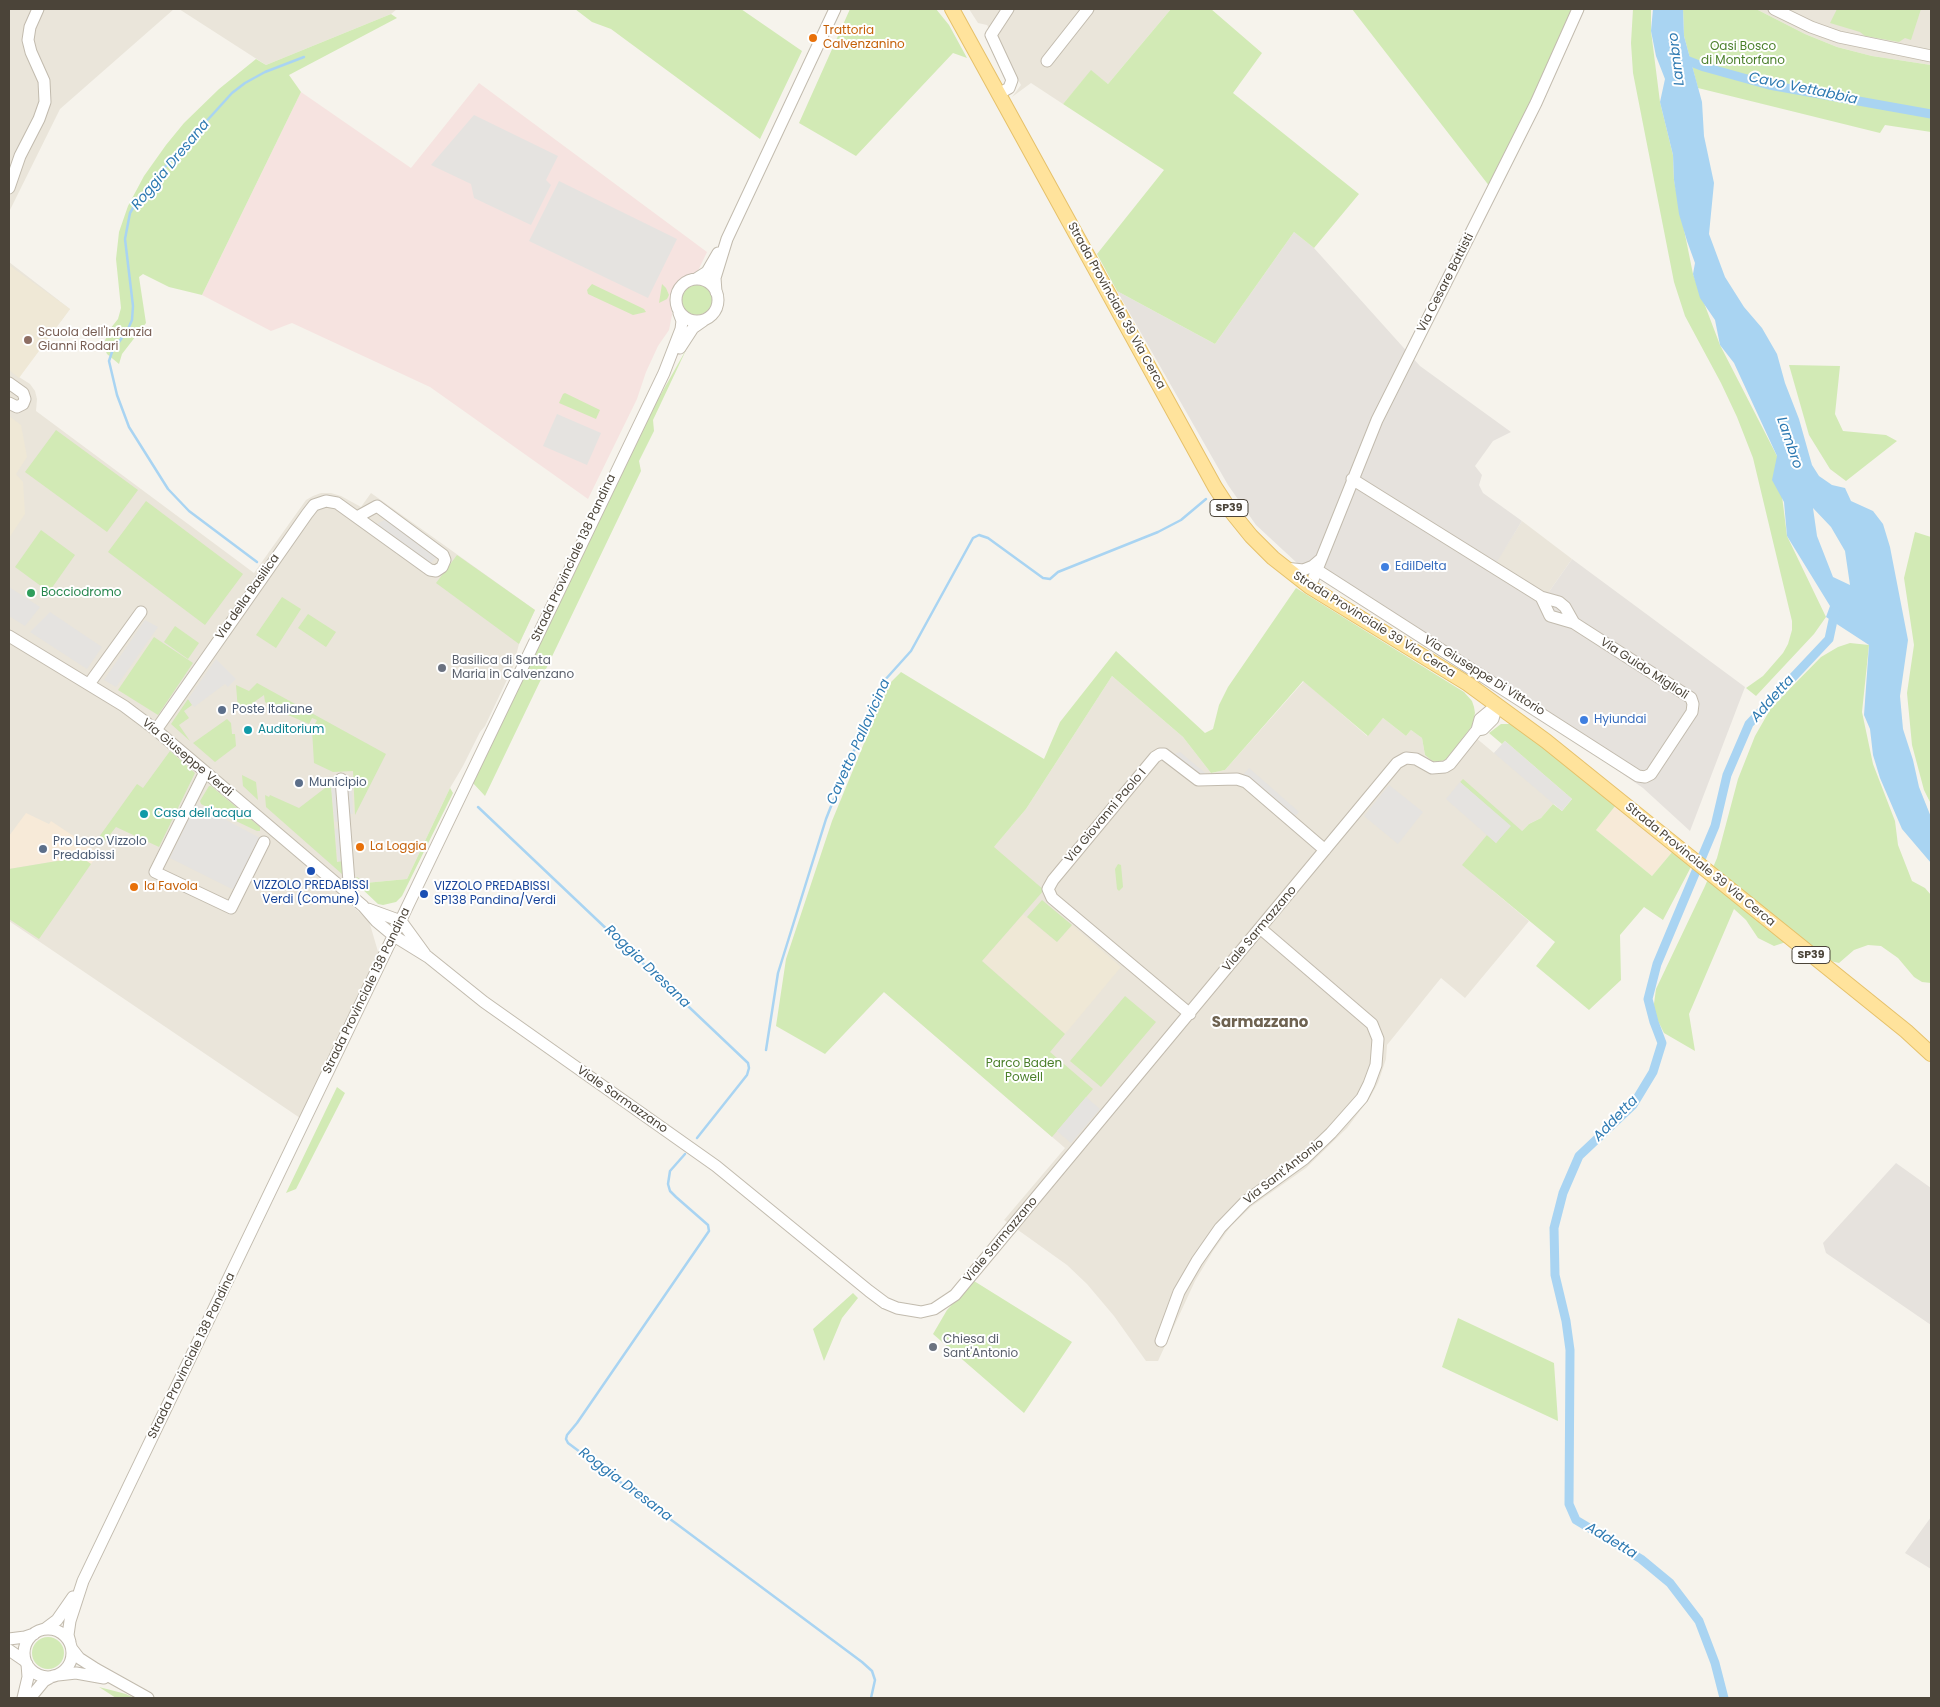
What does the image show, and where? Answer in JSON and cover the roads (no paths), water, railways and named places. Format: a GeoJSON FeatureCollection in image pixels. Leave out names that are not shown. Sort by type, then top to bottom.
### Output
{"type":"FeatureCollection","features":[{"type":"Feature","properties":{"kind":"main road","name":"Strada Provinciale 39 Via Cerca"},"geometry":{"type":"LineString","coordinates":[[952,9],[1000,93],[1215,487],[1247,532],[1284,568],[1310,587],[1468,684],[1546,741],[1906,1031],[1931,1054]]}},
{"type":"Feature","properties":{"kind":"main road","name":"Strada Provinciale 39 Via Cerca"},"geometry":{"type":"LineString","coordinates":[[1906,1031],[1931,1044]]}},
{"type":"Feature","properties":{"kind":"street"},"geometry":{"type":"LineString","coordinates":[[9,188],[20,156],[39,120],[45,102],[44,81],[28,40],[30,27],[38,9]]}},
{"type":"Feature","properties":{"kind":"street"},"geometry":{"type":"LineString","coordinates":[[1000,93],[1009,88],[1012,80],[991,35],[1008,9]]}},
{"type":"Feature","properties":{"kind":"street"},"geometry":{"type":"LineString","coordinates":[[1047,61],[1088,9]]}},
{"type":"Feature","properties":{"kind":"street","name":"Via Cesare Battisti"},"geometry":{"type":"LineString","coordinates":[[1310,587],[1352,478],[1377,420],[1536,103],[1578,9]]}},
{"type":"Feature","properties":{"kind":"street"},"geometry":{"type":"LineString","coordinates":[[1774,9],[1832,36],[1931,56]]}},
{"type":"Feature","properties":{"kind":"street"},"geometry":{"type":"LineString","coordinates":[[727,239],[708,270],[696,279],[686,282],[678,291],[675,302],[679,313],[691,321],[705,320],[711,316],[716,308],[718,300],[715,278],[727,239],[830,10]]}},
{"type":"Feature","properties":{"kind":"street"},"geometry":{"type":"LineString","coordinates":[[696,279],[707,282],[716,292]]}},
{"type":"Feature","properties":{"kind":"street","name":"Strada Provinciale 138 Pandina"},"geometry":{"type":"LineString","coordinates":[[71,1646],[68,1635],[70,1621],[83,1581],[664,373],[681,329],[682,322],[679,313]]}},
{"type":"Feature","properties":{"kind":"street","name":"Strada Provinciale 138 Pandina"},"geometry":{"type":"LineString","coordinates":[[664,373],[690,331],[705,320]]}},
{"type":"Feature","properties":{"kind":"street"},"geometry":{"type":"LineString","coordinates":[[9,383],[23,393],[25,399],[20,407],[15,407],[9,403]]}},
{"type":"Feature","properties":{"kind":"street","name":"Via Guido Miglioli"},"geometry":{"type":"LineString","coordinates":[[1352,478],[1541,597],[1550,616],[1574,623],[1690,698],[1693,704],[1692,712],[1651,774]]}},
{"type":"Feature","properties":{"kind":"street","name":"Via della Basilica"},"geometry":{"type":"LineString","coordinates":[[156,730],[314,505],[326,501],[337,503],[430,570],[436,571],[442,567],[445,560],[443,555],[377,506],[357,517]]}},
{"type":"Feature","properties":{"kind":"street"},"geometry":{"type":"LineString","coordinates":[[1284,568],[1303,570],[1319,565]]}},
{"type":"Feature","properties":{"kind":"street","name":"Via Giuseppe Di Vittorio"},"geometry":{"type":"LineString","coordinates":[[1319,565],[1638,776],[1645,777],[1651,774]]}},
{"type":"Feature","properties":{"kind":"street"},"geometry":{"type":"LineString","coordinates":[[89,684],[141,612]]}},
{"type":"Feature","properties":{"kind":"street","name":"Via Giuseppe Verdi"},"geometry":{"type":"LineString","coordinates":[[9,636],[124,706],[156,730],[363,906]]}},
{"type":"Feature","properties":{"kind":"street","name":"Viale Sarmazzano"},"geometry":{"type":"LineString","coordinates":[[428,957],[484,1002],[716,1166],[885,1303],[897,1308],[921,1312],[934,1309],[955,1295],[1397,763],[1406,758],[1416,759],[1432,768],[1445,767],[1457,757],[1477,730],[1483,729],[1489,724],[1493,718],[1496,705]]}},
{"type":"Feature","properties":{"kind":"street","name":"Via Giovanni Paolo I"},"geometry":{"type":"LineString","coordinates":[[1190,1014],[1054,900],[1049,893],[1049,886],[1053,880],[1155,757],[1160,754],[1164,754],[1198,780],[1237,779],[1246,782],[1325,850]]}},
{"type":"Feature","properties":{"kind":"street"},"geometry":{"type":"LineString","coordinates":[[205,772],[155,872],[230,908],[264,842]]}},
{"type":"Feature","properties":{"kind":"street"},"geometry":{"type":"LineString","coordinates":[[341,779],[350,895]]}},
{"type":"Feature","properties":{"kind":"street"},"geometry":{"type":"LineString","coordinates":[[363,906],[373,912],[394,917],[401,921],[428,957]]}},
{"type":"Feature","properties":{"kind":"street"},"geometry":{"type":"LineString","coordinates":[[363,906],[376,921],[394,936],[428,957]]}},
{"type":"Feature","properties":{"kind":"street","name":"Via Sant'Antonio"},"geometry":{"type":"LineString","coordinates":[[1161,1341],[1179,1292],[1197,1261],[1220,1228],[1246,1201],[1293,1167],[1327,1138],[1362,1098],[1376,1065],[1378,1039],[1372,1024],[1260,928]]}},
{"type":"Feature","properties":{"kind":"street","name":"Strada Provinciale 138 Pandina"},"geometry":{"type":"LineString","coordinates":[[45,1629],[59,1617],[83,1581]]}},
{"type":"Feature","properties":{"kind":"street"},"geometry":{"type":"LineString","coordinates":[[9,1639],[25,1637],[45,1629],[60,1632],[81,1659],[148,1698]]}},
{"type":"Feature","properties":{"kind":"street"},"geometry":{"type":"LineString","coordinates":[[23,1698],[28,1677],[25,1645],[34,1634]]}},
{"type":"Feature","properties":{"kind":"street"},"geometry":{"type":"LineString","coordinates":[[30,1698],[44,1681],[55,1676],[69,1665],[72,1658],[71,1646]]}},
{"type":"Feature","properties":{"kind":"street"},"geometry":{"type":"LineString","coordinates":[[9,1650],[37,1674],[44,1677],[76,1673],[118,1681]]}},
{"type":"Feature","properties":{"kind":"water","name":"Lambro"},"geometry":{"type":"Polygon","coordinates":[[[1653,9],[1683,9],[1684,36],[1702,102],[1704,136],[1714,183],[1709,234],[1725,277],[1744,307],[1762,328],[1777,354],[1812,465],[1819,476],[1832,485],[1845,488],[1851,501],[1873,511],[1883,524],[1890,547],[1908,640],[1900,696],[1903,729],[1919,787],[1931,817],[1931,863],[1902,829],[1880,778],[1873,755],[1870,729],[1864,715],[1869,645],[1826,617],[1830,606],[1787,536],[1784,502],[1772,480],[1777,456],[1734,363],[1720,345],[1715,320],[1700,298],[1693,274],[1695,263],[1679,214],[1674,180],[1673,155],[1660,102],[1665,79],[1656,56],[1651,31],[1653,9]],[[1813,508],[1817,536],[1833,577],[1850,585],[1845,551],[1831,527],[1813,508]]]}},
{"type":"Feature","properties":{"kind":"waterway","name":"Roggia Dresana"},"geometry":{"type":"LineString","coordinates":[[257,562],[189,511],[168,489],[129,427],[117,395],[109,361],[112,352],[132,320],[133,306],[125,239],[130,213],[137,201],[164,168],[232,93],[265,72],[304,57]]}},
{"type":"Feature","properties":{"kind":"waterway","name":"Cavo Vettabbia"},"geometry":{"type":"LineString","coordinates":[[1681,58],[1704,67],[1769,85],[1931,114]]}},
{"type":"Feature","properties":{"kind":"waterway","name":"Cavetto Pallavicina"},"geometry":{"type":"LineString","coordinates":[[766,1050],[778,973],[826,819],[841,781],[884,681],[911,651],[973,538],[979,535],[988,538],[1043,578],[1050,579],[1058,572],[1158,532],[1181,520],[1206,499]]}},
{"type":"Feature","properties":{"kind":"waterway","name":"Addetta"},"geometry":{"type":"LineString","coordinates":[[1724,1698],[1715,1663],[1699,1621],[1670,1583],[1641,1559],[1576,1520],[1569,1504],[1570,1350],[1566,1321],[1555,1275],[1554,1228],[1563,1193],[1579,1156],[1633,1105],[1653,1072],[1662,1043],[1648,999],[1657,964],[1715,826],[1727,775],[1749,724],[1829,639],[1835,611]]}},
{"type":"Feature","properties":{"kind":"waterway","name":"Roggia Dresana"},"geometry":{"type":"LineString","coordinates":[[478,807],[748,1063],[747,1075],[697,1138]]}},
{"type":"Feature","properties":{"kind":"waterway","name":"Roggia Dresana"},"geometry":{"type":"LineString","coordinates":[[685,1154],[670,1171],[668,1184],[670,1191],[708,1225],[709,1231],[566,1439],[568,1443],[862,1662],[872,1671],[875,1680],[871,1698]]}},
{"type":"Feature","properties":{"kind":"place","name":"Trattoria Calvenzanino"},"geometry":{"type":"Point","coordinates":[813,38]}},
{"type":"Feature","properties":{"kind":"place","name":"Scuola dell'Infanzia Gianni Rodari"},"geometry":{"type":"Point","coordinates":[28,340]}},
{"type":"Feature","properties":{"kind":"place","name":"EdilDelta"},"geometry":{"type":"Point","coordinates":[1385,567]}},
{"type":"Feature","properties":{"kind":"place","name":"Bocciodromo"},"geometry":{"type":"Point","coordinates":[31,593]}},
{"type":"Feature","properties":{"kind":"place","name":"Basilica di Santa Maria in Calvenzano"},"geometry":{"type":"Point","coordinates":[442,668]}},
{"type":"Feature","properties":{"kind":"place","name":"Poste Italiane"},"geometry":{"type":"Point","coordinates":[222,710]}},
{"type":"Feature","properties":{"kind":"place","name":"Hyiundai"},"geometry":{"type":"Point","coordinates":[1584,720]}},
{"type":"Feature","properties":{"kind":"place","name":"Auditorium"},"geometry":{"type":"Point","coordinates":[248,730]}},
{"type":"Feature","properties":{"kind":"place","name":"Municipio"},"geometry":{"type":"Point","coordinates":[299,783]}},
{"type":"Feature","properties":{"kind":"place","name":"Casa dell'acqua"},"geometry":{"type":"Point","coordinates":[144,814]}},
{"type":"Feature","properties":{"kind":"place","name":"La Loggia"},"geometry":{"type":"Point","coordinates":[360,847]}},
{"type":"Feature","properties":{"kind":"place","name":"Pro Loco Vizzolo Predabissi"},"geometry":{"type":"Point","coordinates":[43,849]}},
{"type":"Feature","properties":{"kind":"place","name":"VIZZOLO PREDABISSI Verdi (Comune)"},"geometry":{"type":"Point","coordinates":[311,871]}},
{"type":"Feature","properties":{"kind":"place","name":"la Favola"},"geometry":{"type":"Point","coordinates":[134,887]}},
{"type":"Feature","properties":{"kind":"place","name":"VIZZOLO PREDABISSI SP138 Pandina/Verdi"},"geometry":{"type":"Point","coordinates":[424,894]}},
{"type":"Feature","properties":{"kind":"place","name":"Chiesa di Sant'Antonio"},"geometry":{"type":"Point","coordinates":[933,1347]}},
{"type":"Feature","properties":{"kind":"district","name":"Sarmazzano"},"geometry":{"type":"Point","coordinates":[1260,1023]}},
{"type":"Feature","properties":{"kind":"park label","name":"Oasi Bosco di Montorfano"},"geometry":{"type":"Point","coordinates":[1743,54]}},
{"type":"Feature","properties":{"kind":"park label","name":"Parco Baden Powell"},"geometry":{"type":"Point","coordinates":[1024,1071]}}]}
